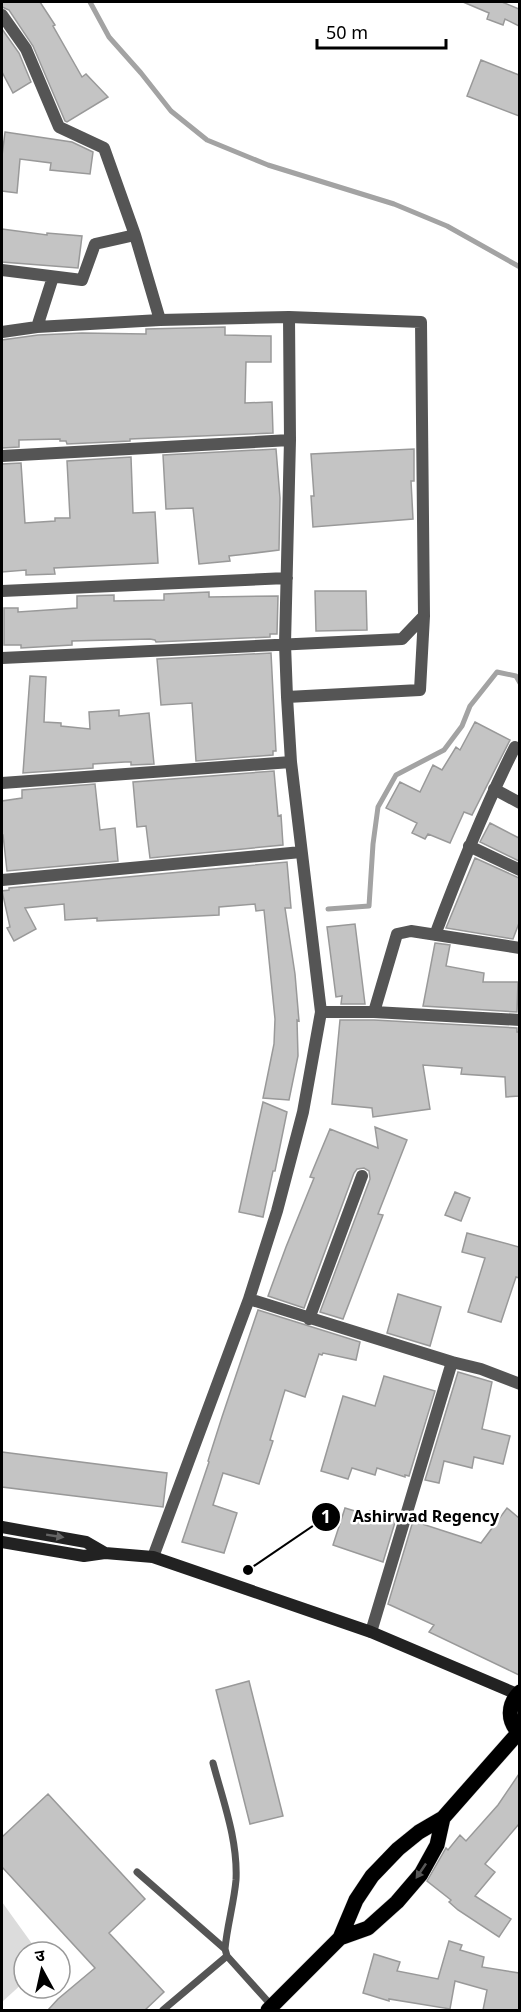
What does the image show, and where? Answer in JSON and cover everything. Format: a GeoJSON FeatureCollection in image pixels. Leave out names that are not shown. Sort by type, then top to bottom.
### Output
{"type":"FeatureCollection","features":[{"type":"Feature","properties":{"kind":"main road"},"geometry":{"type":"LineString","coordinates":[[2,1527],[86,1542],[105,1553]]}},
{"type":"Feature","properties":{"kind":"main road"},"geometry":{"type":"LineString","coordinates":[[2,1542],[84,1556],[105,1553],[153,1557],[370,1632],[518,1693],[510,1709],[510,1718],[519,1733],[443,1818],[412,1838],[372,1876],[356,1900],[340,1938],[270,2008]]}},
{"type":"Feature","properties":{"kind":"main road"},"geometry":{"type":"LineString","coordinates":[[340,1938],[368,1928],[397,1902],[415,1881],[437,1845],[443,1818]]}},
{"type":"Feature","properties":{"kind":"street"},"geometry":{"type":"LineString","coordinates":[[2,15],[26,49],[59,127],[104,148],[135,235],[160,320]]}},
{"type":"Feature","properties":{"kind":"street"},"geometry":{"type":"LineString","coordinates":[[2,270],[82,280],[95,244],[135,235]]}},
{"type":"Feature","properties":{"kind":"street"},"geometry":{"type":"LineString","coordinates":[[37,327],[53,277]]}},
{"type":"Feature","properties":{"kind":"street"},"geometry":{"type":"LineString","coordinates":[[153,1557],[249,1299],[277,1211],[303,1112],[321,1012],[291,762],[287,697],[285,644],[290,440],[289,317]]}},
{"type":"Feature","properties":{"kind":"street"},"geometry":{"type":"LineString","coordinates":[[2,332],[37,327],[160,320],[289,317],[421,322],[424,616],[420,690],[287,697]]}},
{"type":"Feature","properties":{"kind":"street"},"geometry":{"type":"LineString","coordinates":[[2,456],[290,440]]}},
{"type":"Feature","properties":{"kind":"street"},"geometry":{"type":"LineString","coordinates":[[2,591],[287,578]]}},
{"type":"Feature","properties":{"kind":"street"},"geometry":{"type":"LineString","coordinates":[[2,658],[402,639],[424,616]]}},
{"type":"Feature","properties":{"kind":"street"},"geometry":{"type":"LineString","coordinates":[[435,935],[469,846],[515,747]]}},
{"type":"Feature","properties":{"kind":"street"},"geometry":{"type":"LineString","coordinates":[[2,783],[291,762]]}},
{"type":"Feature","properties":{"kind":"street"},"geometry":{"type":"LineString","coordinates":[[494,789],[519,803]]}},
{"type":"Feature","properties":{"kind":"street"},"geometry":{"type":"LineString","coordinates":[[469,846],[519,870]]}},
{"type":"Feature","properties":{"kind":"street"},"geometry":{"type":"LineString","coordinates":[[2,880],[302,852]]}},
{"type":"Feature","properties":{"kind":"street"},"geometry":{"type":"LineString","coordinates":[[374,1012],[397,934],[411,930],[519,948]]}},
{"type":"Feature","properties":{"kind":"street"},"geometry":{"type":"LineString","coordinates":[[321,1012],[374,1012],[519,1020]]}},
{"type":"Feature","properties":{"kind":"street"},"geometry":{"type":"LineString","coordinates":[[309,1319],[362,1176]]}},
{"type":"Feature","properties":{"kind":"street"},"geometry":{"type":"LineString","coordinates":[[249,1299],[309,1319],[481,1369],[519,1384]]}},
{"type":"Feature","properties":{"kind":"street"},"geometry":{"type":"LineString","coordinates":[[370,1632],[452,1362]]}},
{"type":"Feature","properties":{"kind":"lane"},"geometry":{"type":"LineString","coordinates":[[163,2010],[226,1952],[236,1881],[236,1860],[234,1839],[213,1763]]}},
{"type":"Feature","properties":{"kind":"lane"},"geometry":{"type":"LineString","coordinates":[[137,1872],[226,1952],[270,2008]]}},
{"type":"Feature","properties":{"kind":"shaded area"},"geometry":{"type":"Polygon","coordinates":[[[2,1902],[29,1940],[12,1940],[12,1993],[2,2002],[2,1902]]]}},
{"type":"Feature","properties":{"kind":"building"},"geometry":{"type":"Polygon","coordinates":[[[2,2],[40,2],[55,25],[53,26],[82,77],[86,74],[108,97],[67,122],[65,121],[33,46],[9,10],[2,7],[2,2]]]}},
{"type":"Feature","properties":{"kind":"building"},"geometry":{"type":"Polygon","coordinates":[[[463,2],[502,2],[519,9],[519,26],[505,19],[503,25],[487,19],[489,13],[463,2]]]}},
{"type":"Feature","properties":{"kind":"building"},"geometry":{"type":"Polygon","coordinates":[[[2,29],[19,53],[31,82],[13,93],[2,72],[2,29]]]}},
{"type":"Feature","properties":{"kind":"building"},"geometry":{"type":"Polygon","coordinates":[[[481,60],[519,75],[519,116],[467,96],[481,60]]]}},
{"type":"Feature","properties":{"kind":"building"},"geometry":{"type":"Polygon","coordinates":[[[5,132],[72,142],[93,152],[90,174],[50,170],[51,163],[20,159],[17,193],[2,191],[5,132]]]}},
{"type":"Feature","properties":{"kind":"building"},"geometry":{"type":"Polygon","coordinates":[[[2,229],[47,235],[47,233],[82,236],[78,268],[2,262],[2,229]]]}},
{"type":"Feature","properties":{"kind":"building"},"geometry":{"type":"Polygon","coordinates":[[[225,327],[225,335],[271,336],[271,362],[246,362],[245,403],[272,402],[273,433],[67,444],[66,441],[60,441],[60,439],[19,440],[19,447],[2,448],[2,340],[38,335],[146,334],[146,329],[225,327]]]}},
{"type":"Feature","properties":{"kind":"building"},"geometry":{"type":"Polygon","coordinates":[[[276,449],[280,498],[279,550],[229,556],[230,561],[199,564],[193,508],[166,509],[163,455],[276,449]]]}},
{"type":"Feature","properties":{"kind":"building"},"geometry":{"type":"Polygon","coordinates":[[[414,449],[414,481],[411,481],[413,519],[313,527],[311,496],[314,496],[311,454],[414,449]]]}},
{"type":"Feature","properties":{"kind":"building"},"geometry":{"type":"Polygon","coordinates":[[[131,457],[133,513],[155,512],[158,563],[54,568],[55,574],[26,575],[26,570],[2,572],[2,464],[21,463],[25,523],[70,518],[67,461],[131,457]]]}},
{"type":"Feature","properties":{"kind":"building"},"geometry":{"type":"Polygon","coordinates":[[[315,591],[366,591],[367,630],[316,631],[315,591]]]}},
{"type":"Feature","properties":{"kind":"building"},"geometry":{"type":"Polygon","coordinates":[[[209,592],[209,597],[278,596],[277,634],[270,634],[270,637],[156,642],[150,639],[72,641],[72,645],[21,648],[21,645],[4,645],[4,608],[18,608],[18,612],[77,608],[77,596],[114,595],[114,601],[164,600],[164,594],[209,592]]]}},
{"type":"Feature","properties":{"kind":"building"},"geometry":{"type":"Polygon","coordinates":[[[271,653],[276,751],[273,751],[273,755],[196,761],[192,703],[161,705],[157,659],[271,653]]]}},
{"type":"Feature","properties":{"kind":"building"},"geometry":{"type":"Polygon","coordinates":[[[30,676],[46,677],[44,722],[90,729],[89,712],[119,710],[119,716],[149,713],[154,764],[131,765],[131,762],[125,762],[93,764],[93,768],[23,773],[30,676]]]}},
{"type":"Feature","properties":{"kind":"building"},"geometry":{"type":"Polygon","coordinates":[[[475,722],[510,740],[472,815],[464,812],[450,843],[428,834],[425,839],[412,833],[417,823],[386,808],[400,782],[420,792],[433,765],[442,770],[456,747],[460,750],[475,722]]]}},
{"type":"Feature","properties":{"kind":"building"},"geometry":{"type":"Polygon","coordinates":[[[274,771],[283,845],[150,858],[146,826],[137,827],[133,782],[274,771]]]}},
{"type":"Feature","properties":{"kind":"building"},"geometry":{"type":"Polygon","coordinates":[[[95,784],[100,830],[115,828],[118,861],[7,871],[2,835],[2,801],[22,798],[22,790],[95,784]]]}},
{"type":"Feature","properties":{"kind":"building"},"geometry":{"type":"Polygon","coordinates":[[[490,823],[519,838],[519,861],[480,842],[490,823]]]}},
{"type":"Feature","properties":{"kind":"building"},"geometry":{"type":"Polygon","coordinates":[[[475,858],[519,878],[519,923],[513,939],[446,928],[475,858]]]}},
{"type":"Feature","properties":{"kind":"building"},"geometry":{"type":"Polygon","coordinates":[[[287,862],[291,908],[285,908],[295,974],[299,1021],[297,1020],[298,1056],[289,1100],[263,1098],[274,1044],[275,1019],[264,910],[256,911],[255,904],[219,907],[219,915],[97,921],[97,918],[65,920],[64,904],[25,908],[36,929],[14,941],[7,928],[10,927],[2,891],[9,890],[9,888],[287,862]]]}},
{"type":"Feature","properties":{"kind":"building"},"geometry":{"type":"Polygon","coordinates":[[[355,924],[365,1004],[341,1004],[342,996],[336,997],[327,927],[355,924]]]}},
{"type":"Feature","properties":{"kind":"building"},"geometry":{"type":"Polygon","coordinates":[[[435,943],[450,945],[446,966],[484,973],[483,982],[518,982],[517,1012],[423,1006],[435,943]]]}},
{"type":"Feature","properties":{"kind":"building"},"geometry":{"type":"Polygon","coordinates":[[[340,1020],[517,1028],[519,1032],[519,1096],[506,1097],[505,1077],[461,1074],[462,1068],[423,1065],[430,1109],[373,1117],[372,1108],[332,1104],[340,1020]]]}},
{"type":"Feature","properties":{"kind":"building"},"geometry":{"type":"Polygon","coordinates":[[[263,1102],[287,1112],[263,1217],[239,1212],[263,1102]]]}},
{"type":"Feature","properties":{"kind":"building"},"geometry":{"type":"Polygon","coordinates":[[[375,1127],[407,1140],[378,1214],[383,1215],[343,1319],[320,1312],[370,1179],[369,1171],[364,1168],[357,1169],[354,1173],[304,1308],[268,1296],[314,1178],[310,1177],[330,1129],[378,1148],[375,1127]]]}},
{"type":"Feature","properties":{"kind":"building"},"geometry":{"type":"Polygon","coordinates":[[[455,1192],[470,1198],[461,1221],[445,1215],[455,1192]]]}},
{"type":"Feature","properties":{"kind":"building"},"geometry":{"type":"Polygon","coordinates":[[[467,1233],[519,1247],[519,1278],[516,1277],[501,1322],[468,1312],[485,1258],[462,1252],[467,1233]]]}},
{"type":"Feature","properties":{"kind":"building"},"geometry":{"type":"Polygon","coordinates":[[[398,1294],[441,1307],[430,1346],[387,1333],[398,1294]]]}},
{"type":"Feature","properties":{"kind":"building"},"geometry":{"type":"Polygon","coordinates":[[[258,1310],[360,1342],[356,1360],[319,1354],[305,1397],[285,1390],[270,1440],[273,1441],[259,1484],[223,1473],[213,1505],[237,1513],[224,1553],[182,1542],[258,1310]]]}},
{"type":"Feature","properties":{"kind":"building"},"geometry":{"type":"Polygon","coordinates":[[[458,1372],[492,1382],[482,1429],[510,1436],[503,1464],[474,1457],[472,1468],[444,1461],[439,1483],[425,1480],[458,1372]]]}},
{"type":"Feature","properties":{"kind":"building"},"geometry":{"type":"Polygon","coordinates":[[[384,1376],[435,1391],[409,1476],[405,1475],[405,1477],[377,1468],[375,1475],[352,1468],[348,1479],[321,1471],[343,1396],[375,1406],[384,1376]]]}},
{"type":"Feature","properties":{"kind":"building"},"geometry":{"type":"Polygon","coordinates":[[[2,1452],[167,1473],[163,1507],[2,1487],[2,1452]]]}},
{"type":"Feature","properties":{"kind":"building"},"geometry":{"type":"Polygon","coordinates":[[[345,1508],[368,1515],[370,1511],[396,1519],[383,1562],[333,1545],[345,1508]]]}},
{"type":"Feature","properties":{"kind":"building"},"geometry":{"type":"Polygon","coordinates":[[[507,1508],[519,1518],[519,1675],[429,1632],[434,1625],[388,1604],[413,1521],[481,1543],[507,1508]]]}},
{"type":"Feature","properties":{"kind":"building"},"geometry":{"type":"Polygon","coordinates":[[[249,1681],[283,1816],[250,1824],[216,1690],[249,1681]]]}},
{"type":"Feature","properties":{"kind":"building"},"geometry":{"type":"Polygon","coordinates":[[[519,1774],[519,1824],[485,1864],[495,1872],[475,1896],[511,1919],[499,1937],[458,1910],[449,1902],[451,1900],[427,1881],[446,1848],[448,1850],[460,1835],[466,1841],[498,1805],[519,1774]]]}},
{"type":"Feature","properties":{"kind":"building"},"geometry":{"type":"Polygon","coordinates":[[[48,1794],[145,1899],[109,1933],[164,1992],[145,2010],[48,2010],[57,2000],[72,2000],[72,1987],[95,1968],[72,1943],[72,1940],[69,1940],[2,1867],[2,1837],[48,1794]]]}},
{"type":"Feature","properties":{"kind":"building"},"geometry":{"type":"Polygon","coordinates":[[[449,1941],[462,1945],[460,1950],[484,1957],[482,1967],[519,1973],[519,2010],[483,2010],[487,1990],[455,1981],[450,2009],[389,1999],[389,2001],[363,1993],[374,1954],[400,1962],[397,1971],[438,1979],[449,1941]]]}},
{"type":"Feature","properties":{"kind":"waterway"},"geometry":{"type":"LineString","coordinates":[[90,2],[109,37],[171,111],[207,140],[268,165],[394,204],[447,226],[520,267]]}},
{"type":"Feature","properties":{"kind":"waterway"},"geometry":{"type":"LineString","coordinates":[[328,909],[369,906],[378,807],[396,775],[444,750],[462,726],[470,706],[497,672],[516,676],[520,683]]}},
{"type":"Feature","properties":{"kind":"place","name":"Ashirwad Regency"},"geometry":{"type":"Point","coordinates":[248,1570]}}]}
